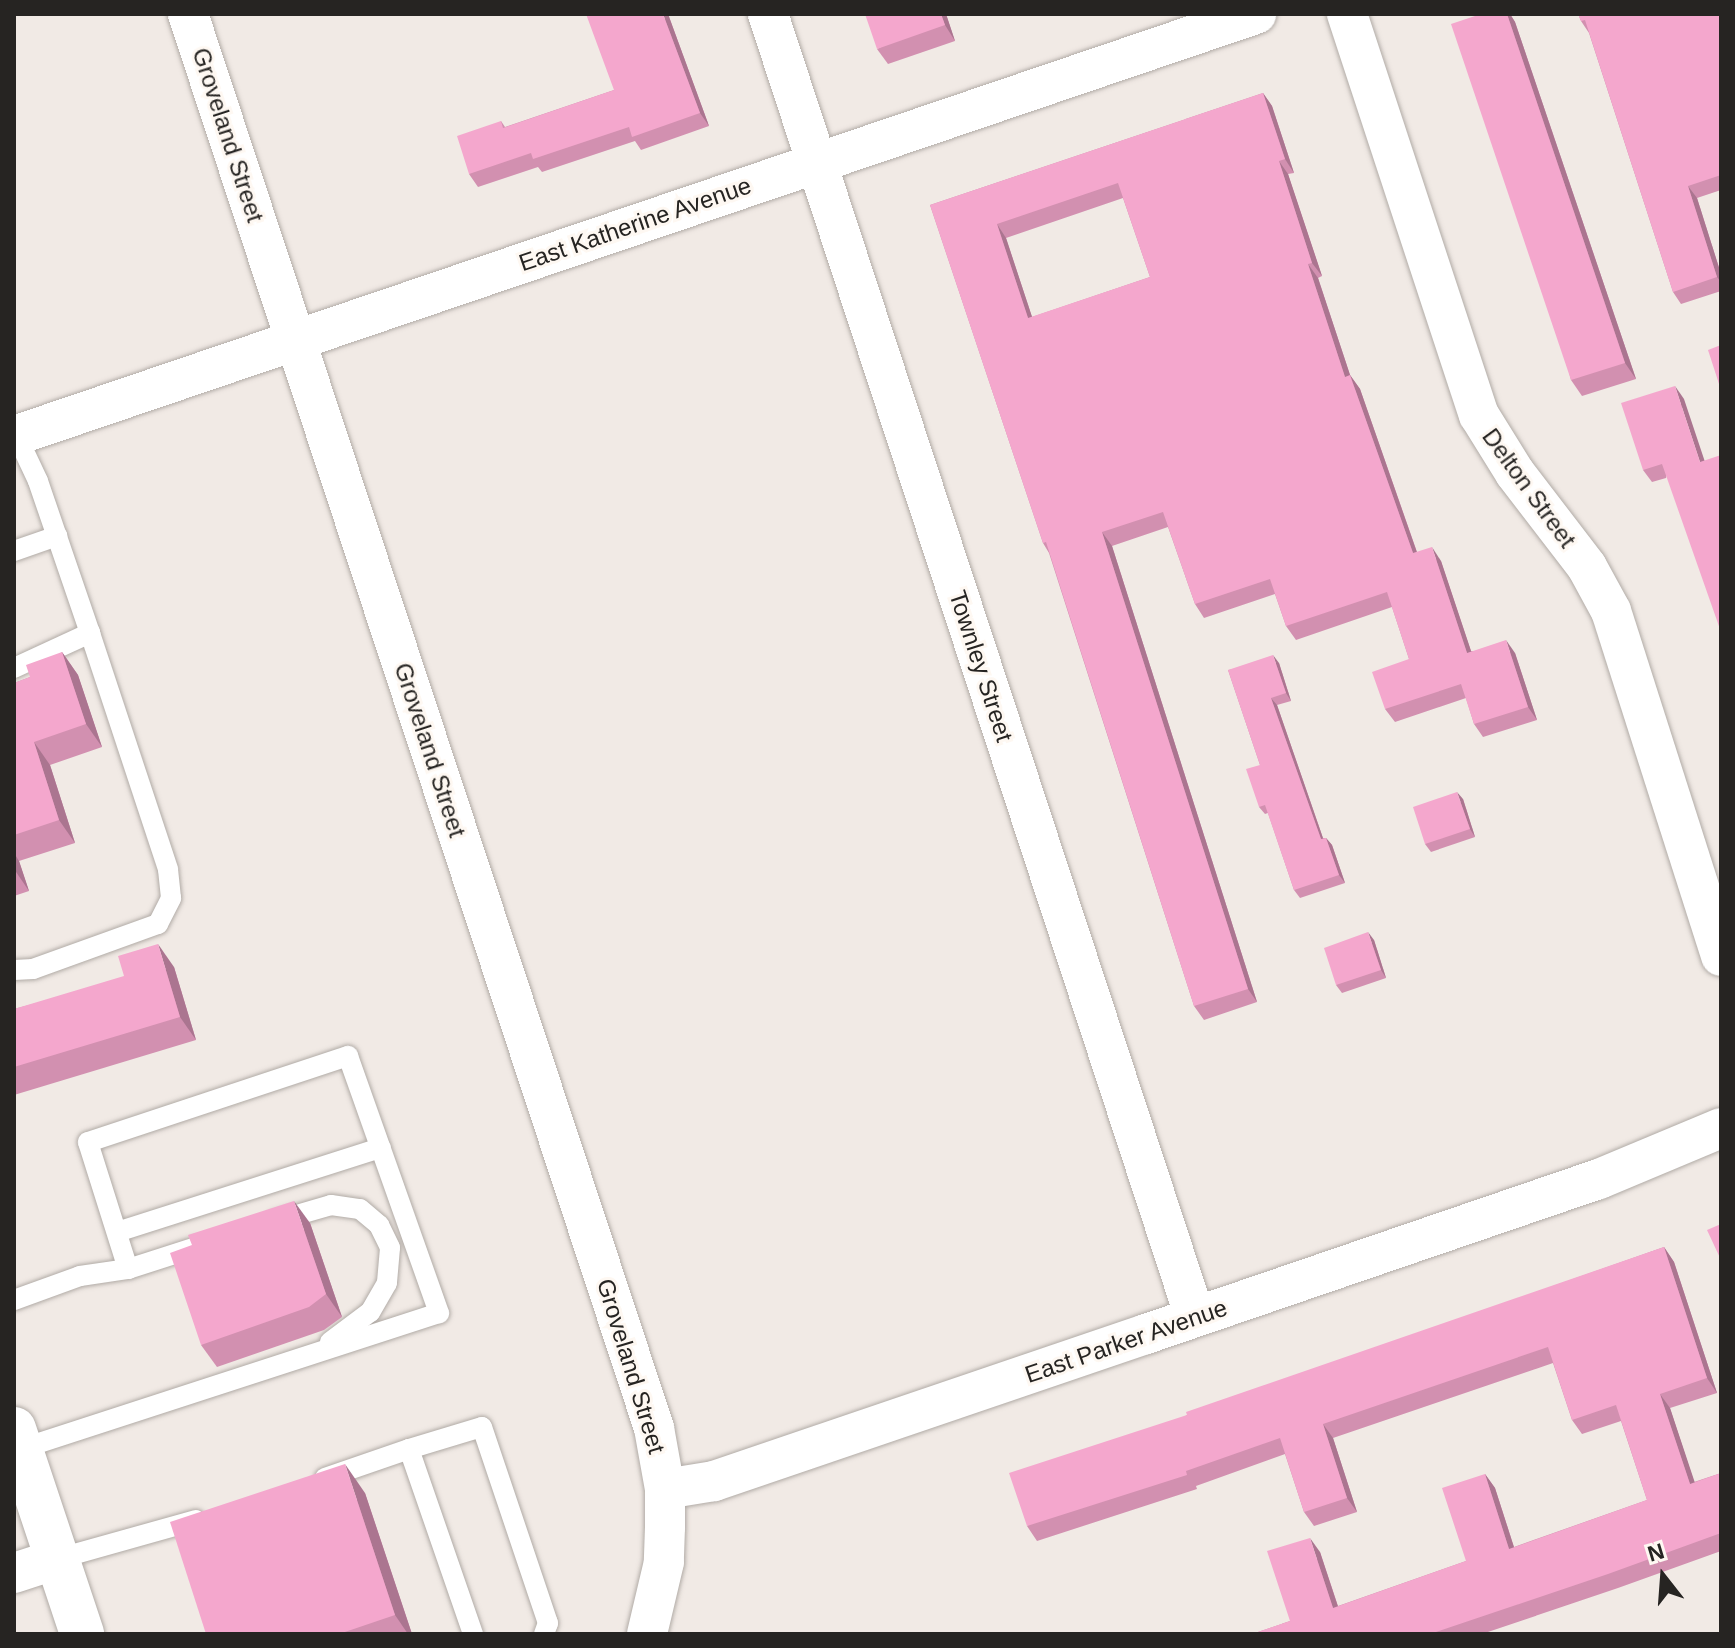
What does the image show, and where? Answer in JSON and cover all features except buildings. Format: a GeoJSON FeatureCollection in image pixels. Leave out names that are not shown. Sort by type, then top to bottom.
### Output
{"type":"FeatureCollection","features":[{"type":"Feature","properties":{"kind":"main road"},"geometry":{"type":"LineString","coordinates":[[18,1439],[82,1634]]}},
{"type":"Feature","properties":{"kind":"street","name":"Groveland Street"},"geometry":{"type":"LineString","coordinates":[[188,14],[654,1428],[665,1489]]}},
{"type":"Feature","properties":{"kind":"street","name":"Townley Street"},"geometry":{"type":"LineString","coordinates":[[768,14],[1195,1317]]}},
{"type":"Feature","properties":{"kind":"street","name":"East Katherine Avenue"},"geometry":{"type":"LineString","coordinates":[[15,433],[1256,14]]}},
{"type":"Feature","properties":{"kind":"street","name":"Delton Street"},"geometry":{"type":"LineString","coordinates":[[1347,14],[1479,415],[1507,462],[1587,567],[1611,611],[1721,956]]}},
{"type":"Feature","properties":{"kind":"street","name":"East Parker Avenue"},"geometry":{"type":"LineString","coordinates":[[665,1489],[714,1481],[1599,1179],[1721,1128]]}},
{"type":"Feature","properties":{"kind":"street"},"geometry":{"type":"LineString","coordinates":[[647,1634],[664,1562],[665,1489]]}},
{"type":"Feature","properties":{"kind":"street"},"geometry":{"type":"LineString","coordinates":[[14,1573],[57,1559]]}},
{"type":"Feature","properties":{"kind":"lane"},"geometry":{"type":"LineString","coordinates":[[14,970],[33,969],[158,924],[171,898],[168,869],[90,633],[38,481],[15,433]]}},
{"type":"Feature","properties":{"kind":"lane"},"geometry":{"type":"LineString","coordinates":[[14,551],[57,536]]}},
{"type":"Feature","properties":{"kind":"lane"},"geometry":{"type":"LineString","coordinates":[[14,668],[90,633]]}},
{"type":"Feature","properties":{"kind":"lane"},"geometry":{"type":"LineString","coordinates":[[18,1439],[291,1362],[439,1313],[348,1056],[88,1142],[128,1269]]}},
{"type":"Feature","properties":{"kind":"lane"},"geometry":{"type":"LineString","coordinates":[[117,1232],[381,1148]]}},
{"type":"Feature","properties":{"kind":"lane"},"geometry":{"type":"LineString","coordinates":[[258,1226],[331,1205],[360,1209],[379,1225],[390,1248],[387,1283],[370,1312],[342,1336],[291,1362]]}},
{"type":"Feature","properties":{"kind":"lane"},"geometry":{"type":"LineString","coordinates":[[14,1300],[80,1276],[128,1269],[215,1241]]}},
{"type":"Feature","properties":{"kind":"lane"},"geometry":{"type":"LineString","coordinates":[[308,1483],[482,1427],[548,1623],[544,1634]]}},
{"type":"Feature","properties":{"kind":"lane"},"geometry":{"type":"LineString","coordinates":[[409,1449],[473,1634]]}},
{"type":"Feature","properties":{"kind":"lane"},"geometry":{"type":"LineString","coordinates":[[57,1559],[222,1512]]}}]}
